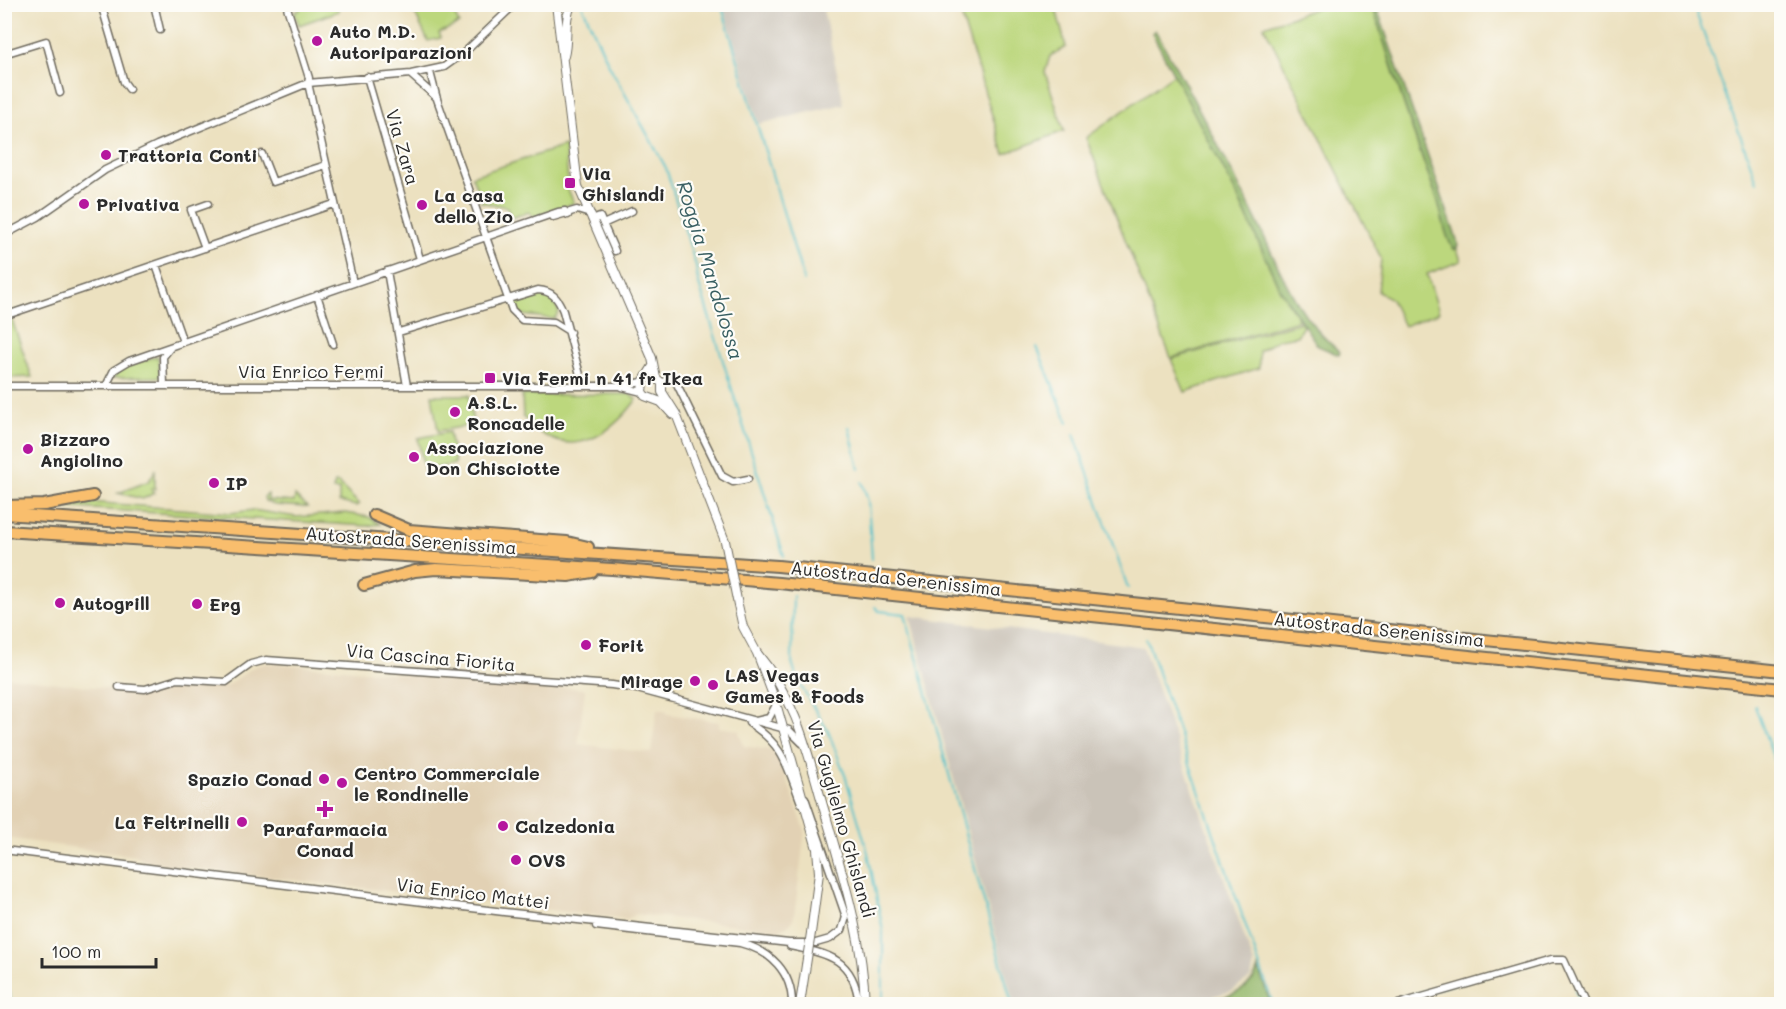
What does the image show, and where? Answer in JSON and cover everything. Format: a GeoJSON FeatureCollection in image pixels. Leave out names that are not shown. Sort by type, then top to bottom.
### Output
{"type":"FeatureCollection","features":[{"type":"Feature","properties":{"kind":"highway"},"geometry":{"type":"LineString","coordinates":[[4,506],[44,506],[93,496]]}},
{"type":"Feature","properties":{"kind":"highway","name":"Autostrada Serenissima"},"geometry":{"type":"LineString","coordinates":[[4,514],[612,553],[1048,594],[1782,671]]}},
{"type":"Feature","properties":{"kind":"highway"},"geometry":{"type":"LineString","coordinates":[[374,515],[409,530],[567,542],[612,553]]}},
{"type":"Feature","properties":{"kind":"highway","name":"Autostrada Serenissima"},"geometry":{"type":"LineString","coordinates":[[4,531],[612,569],[779,583],[1782,688]]}},
{"type":"Feature","properties":{"kind":"highway"},"geometry":{"type":"LineString","coordinates":[[364,585],[415,571],[436,569],[568,576],[612,569]]}},
{"type":"Feature","properties":{"kind":"street"},"geometry":{"type":"LineString","coordinates":[[100,4],[124,82],[129,89]]}},
{"type":"Feature","properties":{"kind":"street"},"geometry":{"type":"LineString","coordinates":[[154,4],[160,30]]}},
{"type":"Feature","properties":{"kind":"street"},"geometry":{"type":"LineString","coordinates":[[286,4],[309,78],[308,83],[353,283]]}},
{"type":"Feature","properties":{"kind":"street"},"geometry":{"type":"LineString","coordinates":[[556,4],[575,171],[591,217],[654,366],[652,380],[642,392]]}},
{"type":"Feature","properties":{"kind":"street"},"geometry":{"type":"LineString","coordinates":[[563,60],[567,45],[567,17],[572,4]]}},
{"type":"Feature","properties":{"kind":"street"},"geometry":{"type":"LineString","coordinates":[[4,235],[38,217],[105,170],[308,83],[430,72],[444,68],[456,60],[513,5]]}},
{"type":"Feature","properties":{"kind":"street"},"geometry":{"type":"LineString","coordinates":[[4,54],[46,41],[60,93]]}},
{"type":"Feature","properties":{"kind":"street"},"geometry":{"type":"LineString","coordinates":[[430,72],[437,99],[516,316],[522,320],[554,322],[570,332]]}},
{"type":"Feature","properties":{"kind":"street"},"geometry":{"type":"LineString","coordinates":[[411,74],[437,99]]}},
{"type":"Feature","properties":{"kind":"street","name":"Via Zara"},"geometry":{"type":"LineString","coordinates":[[367,77],[420,259]]}},
{"type":"Feature","properties":{"kind":"street"},"geometry":{"type":"LineString","coordinates":[[262,154],[273,183],[326,165]]}},
{"type":"Feature","properties":{"kind":"street"},"geometry":{"type":"LineString","coordinates":[[205,248],[191,210],[208,204]]}},
{"type":"Feature","properties":{"kind":"street"},"geometry":{"type":"LineString","coordinates":[[4,316],[334,204]]}},
{"type":"Feature","properties":{"kind":"street"},"geometry":{"type":"LineString","coordinates":[[106,386],[110,375],[120,364],[562,211],[568,215],[577,210],[591,217],[600,217],[615,251]]}},
{"type":"Feature","properties":{"kind":"street"},"geometry":{"type":"LineString","coordinates":[[603,224],[632,211]]}},
{"type":"Feature","properties":{"kind":"street"},"geometry":{"type":"LineString","coordinates":[[156,265],[183,342]]}},
{"type":"Feature","properties":{"kind":"street"},"geometry":{"type":"LineString","coordinates":[[387,271],[407,386]]}},
{"type":"Feature","properties":{"kind":"street"},"geometry":{"type":"LineString","coordinates":[[399,332],[546,290],[559,301],[563,311],[583,386]]}},
{"type":"Feature","properties":{"kind":"street"},"geometry":{"type":"LineString","coordinates":[[316,296],[333,344]]}},
{"type":"Feature","properties":{"kind":"street"},"geometry":{"type":"LineString","coordinates":[[554,322],[563,311]]}},
{"type":"Feature","properties":{"kind":"street"},"geometry":{"type":"LineString","coordinates":[[164,385],[163,357],[172,345]]}},
{"type":"Feature","properties":{"kind":"street"},"geometry":{"type":"LineString","coordinates":[[152,352],[163,357]]}},
{"type":"Feature","properties":{"kind":"street"},"geometry":{"type":"LineString","coordinates":[[652,380],[673,376],[722,477],[733,482],[748,479]]}},
{"type":"Feature","properties":{"kind":"street","name":"Via Enrico Fermi"},"geometry":{"type":"LineString","coordinates":[[4,386],[618,386],[652,380]]}},
{"type":"Feature","properties":{"kind":"street","name":"Via Guglielmo Ghislandi"},"geometry":{"type":"LineString","coordinates":[[652,380],[662,392],[680,425],[726,540],[743,627],[795,714],[806,741],[808,757],[859,933],[865,1005]]}},
{"type":"Feature","properties":{"kind":"street","name":"Via Enrico Fermi"},"geometry":{"type":"LineString","coordinates":[[618,386],[642,392]]}},
{"type":"Feature","properties":{"kind":"street","name":"Via Guglielmo Ghislandi"},"geometry":{"type":"LineString","coordinates":[[642,392],[645,396],[655,398],[667,407],[680,425]]}},
{"type":"Feature","properties":{"kind":"street"},"geometry":{"type":"LineString","coordinates":[[655,398],[662,392]]}},
{"type":"Feature","properties":{"kind":"street","name":"Via Guglielmo Ghislandi"},"geometry":{"type":"LineString","coordinates":[[757,653],[776,703],[802,792],[819,873],[800,1005]]}},
{"type":"Feature","properties":{"kind":"street","name":"Via Cascina Fiorita"},"geometry":{"type":"LineString","coordinates":[[119,687],[145,689],[186,678],[224,682],[251,664],[271,660],[612,685],[637,689],[782,729],[798,737]]}},
{"type":"Feature","properties":{"kind":"street"},"geometry":{"type":"LineString","coordinates":[[744,720],[758,721],[769,718],[775,712],[776,703]]}},
{"type":"Feature","properties":{"kind":"street"},"geometry":{"type":"LineString","coordinates":[[744,720],[766,734],[779,749],[813,836]]}},
{"type":"Feature","properties":{"kind":"street"},"geometry":{"type":"LineString","coordinates":[[788,743],[791,738],[798,737],[808,757]]}},
{"type":"Feature","properties":{"kind":"street"},"geometry":{"type":"LineString","coordinates":[[767,941],[823,942],[837,936],[845,922],[835,880],[802,792]]}},
{"type":"Feature","properties":{"kind":"street","name":"Via Enrico Mattei"},"geometry":{"type":"LineString","coordinates":[[4,850],[504,912],[767,941]]}},
{"type":"Feature","properties":{"kind":"street"},"geometry":{"type":"LineString","coordinates":[[504,912],[543,920],[750,946],[768,955],[779,965],[790,985],[792,1005]]}},
{"type":"Feature","properties":{"kind":"street"},"geometry":{"type":"LineString","coordinates":[[767,941],[822,954],[840,962],[854,978],[859,1005]]}},
{"type":"Feature","properties":{"kind":"street"},"geometry":{"type":"LineString","coordinates":[[1398,1005],[1551,960],[1564,960],[1584,1005]]}},
{"type":"Feature","properties":{"kind":"shaded area"},"geometry":{"type":"Polygon","coordinates":[[[723,5],[822,5],[844,104],[759,124],[723,5]]]}},
{"type":"Feature","properties":{"kind":"shaded area"},"geometry":{"type":"Polygon","coordinates":[[[910,616],[1143,647],[1254,964],[1251,978],[1232,991],[1183,1004],[1014,1004],[910,616]]]}},
{"type":"Feature","properties":{"kind":"shaded area"},"geometry":{"type":"Polygon","coordinates":[[[267,663],[585,689],[578,744],[651,753],[657,709],[667,711],[667,714],[719,722],[719,727],[738,730],[744,746],[774,751],[778,756],[805,830],[794,917],[791,923],[780,930],[636,914],[627,919],[176,866],[146,862],[136,856],[5,838],[5,677],[148,693],[173,683],[227,686],[255,666],[267,663]]]}},
{"type":"Feature","properties":{"kind":"green space"},"geometry":{"type":"Polygon","coordinates":[[[298,5],[336,5],[339,11],[299,25],[294,12],[300,10],[298,5]]]}},
{"type":"Feature","properties":{"kind":"green space"},"geometry":{"type":"Polygon","coordinates":[[[411,5],[450,5],[459,24],[439,33],[441,38],[428,41],[411,5]]]}},
{"type":"Feature","properties":{"kind":"green space"},"geometry":{"type":"Polygon","coordinates":[[[958,5],[1055,5],[1066,47],[1050,56],[1045,72],[1064,131],[1004,154],[958,5]]]}},
{"type":"Feature","properties":{"kind":"green space"},"geometry":{"type":"Polygon","coordinates":[[[1326,5],[1372,5],[1437,198],[1446,232],[1451,244],[1455,249],[1457,248],[1461,261],[1427,274],[1439,312],[1404,326],[1390,298],[1378,292],[1381,258],[1264,26],[1326,5]]]}},
{"type":"Feature","properties":{"kind":"green space"},"geometry":{"type":"Polygon","coordinates":[[[1372,5],[1376,5],[1457,240],[1458,245],[1455,250],[1446,234],[1437,198],[1372,5]]]}},
{"type":"Feature","properties":{"kind":"green space"},"geometry":{"type":"Polygon","coordinates":[[[1155,30],[1229,165],[1288,287],[1310,321],[1340,352],[1339,355],[1318,346],[1280,290],[1236,193],[1152,33],[1155,30]]]}},
{"type":"Feature","properties":{"kind":"green space"},"geometry":{"type":"Polygon","coordinates":[[[1174,74],[1236,193],[1280,290],[1299,320],[1171,358],[1086,138],[1174,74]]]}},
{"type":"Feature","properties":{"kind":"green space"},"geometry":{"type":"Polygon","coordinates":[[[565,146],[568,181],[565,182],[574,203],[534,217],[529,212],[511,218],[507,207],[481,202],[472,176],[565,146]]]}},
{"type":"Feature","properties":{"kind":"green space"},"geometry":{"type":"Polygon","coordinates":[[[540,295],[553,299],[559,312],[554,319],[523,315],[515,309],[515,302],[540,295]]]}},
{"type":"Feature","properties":{"kind":"green space"},"geometry":{"type":"Polygon","coordinates":[[[12,320],[32,377],[5,378],[5,322],[12,320]]]}},
{"type":"Feature","properties":{"kind":"green space"},"geometry":{"type":"Polygon","coordinates":[[[1301,322],[1303,326],[1297,336],[1279,339],[1259,351],[1259,368],[1185,392],[1171,359],[1301,322]]]}},
{"type":"Feature","properties":{"kind":"green space"},"geometry":{"type":"Polygon","coordinates":[[[158,356],[160,377],[113,378],[119,368],[158,356]]]}},
{"type":"Feature","properties":{"kind":"green space"},"geometry":{"type":"Polygon","coordinates":[[[629,394],[637,399],[628,410],[608,429],[584,441],[571,443],[558,441],[541,433],[523,417],[522,395],[629,394]]]}},
{"type":"Feature","properties":{"kind":"green space"},"geometry":{"type":"Polygon","coordinates":[[[432,395],[469,395],[473,425],[438,431],[432,395]]]}},
{"type":"Feature","properties":{"kind":"green space"},"geometry":{"type":"Polygon","coordinates":[[[449,432],[455,464],[424,470],[418,438],[449,432]]]}},
{"type":"Feature","properties":{"kind":"green space"},"geometry":{"type":"Polygon","coordinates":[[[155,471],[155,489],[151,489],[154,493],[143,499],[118,493],[149,481],[155,471]]]}},
{"type":"Feature","properties":{"kind":"green space"},"geometry":{"type":"Polygon","coordinates":[[[335,483],[338,483],[359,504],[356,506],[339,502],[339,490],[333,490],[335,483]]]}},
{"type":"Feature","properties":{"kind":"green space"},"geometry":{"type":"Polygon","coordinates":[[[268,494],[268,500],[294,502],[295,496],[307,507],[275,505],[265,501],[264,497],[268,494]]]}},
{"type":"Feature","properties":{"kind":"green space"},"geometry":{"type":"Polygon","coordinates":[[[89,502],[231,513],[253,510],[296,517],[345,513],[369,517],[380,524],[367,526],[62,507],[89,502]]]}},
{"type":"Feature","properties":{"kind":"green space"},"geometry":{"type":"Polygon","coordinates":[[[1258,968],[1271,1004],[1196,1004],[1242,990],[1249,984],[1258,968]]]}},
{"type":"Feature","properties":{"kind":"waterway"},"geometry":{"type":"LineString","coordinates":[[721,4],[804,281]]}},
{"type":"Feature","properties":{"kind":"waterway"},"geometry":{"type":"LineString","coordinates":[[1693,4],[1757,182]]}},
{"type":"Feature","properties":{"kind":"waterway","name":"Roggia Mandolossa"},"geometry":{"type":"LineString","coordinates":[[582,5],[609,65],[666,168],[696,266],[698,281],[784,556]]}},
{"type":"Feature","properties":{"kind":"waterway"},"geometry":{"type":"LineString","coordinates":[[1037,347],[1068,423]]}},
{"type":"Feature","properties":{"kind":"waterway"},"geometry":{"type":"LineString","coordinates":[[849,427],[859,469]]}},
{"type":"Feature","properties":{"kind":"waterway"},"geometry":{"type":"LineString","coordinates":[[1074,434],[1128,588]]}},
{"type":"Feature","properties":{"kind":"waterway"},"geometry":{"type":"LineString","coordinates":[[862,482],[868,501],[872,559]]}},
{"type":"Feature","properties":{"kind":"waterway","name":"Roggia Mandolossa"},"geometry":{"type":"LineString","coordinates":[[793,596],[792,662],[797,680],[828,731],[845,775],[868,853],[883,931],[883,1004]]}},
{"type":"Feature","properties":{"kind":"waterway"},"geometry":{"type":"LineString","coordinates":[[875,607],[879,611],[905,614],[1012,1004]]}},
{"type":"Feature","properties":{"kind":"waterway"},"geometry":{"type":"LineString","coordinates":[[1146,638],[1273,1004]]}},
{"type":"Feature","properties":{"kind":"waterway"},"geometry":{"type":"LineString","coordinates":[[1755,706],[1782,782]]}},
{"type":"Feature","properties":{"kind":"waterway"},"geometry":{"type":"LineString","coordinates":[[1379,1004],[1559,955]]}},
{"type":"Feature","properties":{"kind":"waterway"},"geometry":{"type":"LineString","coordinates":[[4,979],[12,1004]]}},
{"type":"Feature","properties":{"kind":"waterway"},"geometry":{"type":"LineString","coordinates":[[1575,990],[1580,1004]]}},
{"type":"Feature","properties":{"kind":"place","name":"Auto M.D. Autoriparazioni"},"geometry":{"type":"Point","coordinates":[317,41]}},
{"type":"Feature","properties":{"kind":"place","name":"Trattoria Conti"},"geometry":{"type":"Point","coordinates":[106,155]}},
{"type":"Feature","properties":{"kind":"place","name":"Via Ghislandi"},"geometry":{"type":"Point","coordinates":[570,183]}},
{"type":"Feature","properties":{"kind":"place","name":"Privativa"},"geometry":{"type":"Point","coordinates":[84,204]}},
{"type":"Feature","properties":{"kind":"place","name":"La casa dello Zio"},"geometry":{"type":"Point","coordinates":[422,205]}},
{"type":"Feature","properties":{"kind":"place","name":"Via Fermi n 41 fr Ikea"},"geometry":{"type":"Point","coordinates":[490,378]}},
{"type":"Feature","properties":{"kind":"place","name":"A.S.L. Roncadelle"},"geometry":{"type":"Point","coordinates":[455,412]}},
{"type":"Feature","properties":{"kind":"place","name":"Bizzaro Angiolino"},"geometry":{"type":"Point","coordinates":[28,449]}},
{"type":"Feature","properties":{"kind":"place","name":"Associazione Don Chisciotte"},"geometry":{"type":"Point","coordinates":[414,457]}},
{"type":"Feature","properties":{"kind":"place","name":"IP"},"geometry":{"type":"Point","coordinates":[214,483]}},
{"type":"Feature","properties":{"kind":"place","name":"Autogrill"},"geometry":{"type":"Point","coordinates":[60,603]}},
{"type":"Feature","properties":{"kind":"place","name":"Erg"},"geometry":{"type":"Point","coordinates":[197,604]}},
{"type":"Feature","properties":{"kind":"place","name":"Forit"},"geometry":{"type":"Point","coordinates":[586,645]}},
{"type":"Feature","properties":{"kind":"place","name":"Mirage"},"geometry":{"type":"Point","coordinates":[695,681]}},
{"type":"Feature","properties":{"kind":"place","name":"LAS Vegas Games & Foods"},"geometry":{"type":"Point","coordinates":[713,685]}},
{"type":"Feature","properties":{"kind":"place","name":"Spazio Conad"},"geometry":{"type":"Point","coordinates":[324,779]}},
{"type":"Feature","properties":{"kind":"place","name":"Centro Commerciale le Rondinelle"},"geometry":{"type":"Point","coordinates":[342,783]}},
{"type":"Feature","properties":{"kind":"place","name":"Parafarmacia Conad"},"geometry":{"type":"Point","coordinates":[325,809]}},
{"type":"Feature","properties":{"kind":"place","name":"La Feltrinelli"},"geometry":{"type":"Point","coordinates":[242,822]}},
{"type":"Feature","properties":{"kind":"place","name":"Calzedonia"},"geometry":{"type":"Point","coordinates":[503,826]}},
{"type":"Feature","properties":{"kind":"place","name":"OVS"},"geometry":{"type":"Point","coordinates":[516,860]}}]}
